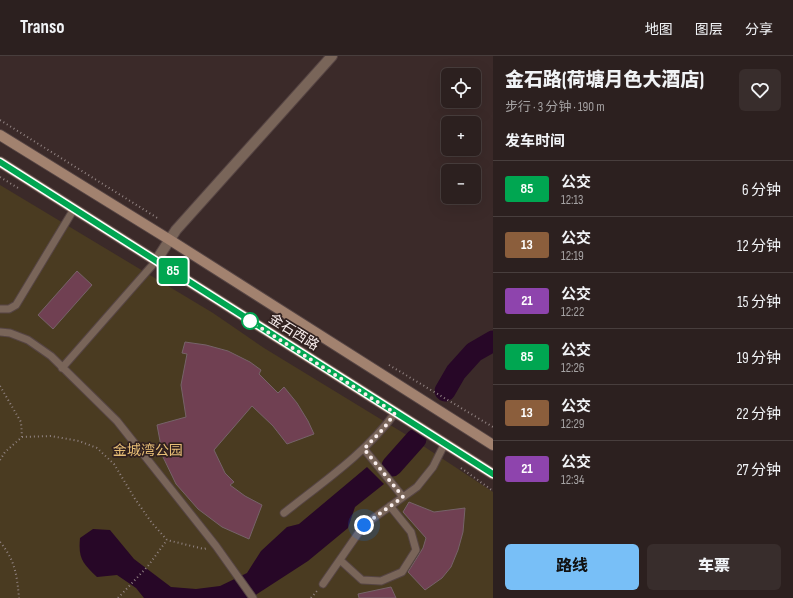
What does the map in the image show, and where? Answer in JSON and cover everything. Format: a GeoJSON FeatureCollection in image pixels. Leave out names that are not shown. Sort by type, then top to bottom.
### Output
{"type":"FeatureCollection","features":[{"type":"Feature","properties":{"kind":"main road","name":"金石西路"},"geometry":{"type":"LineString","coordinates":[[0,135],[170,240],[493,445]]}},
{"type":"Feature","properties":{"kind":"main road","name":"金石西路"},"geometry":{"type":"LineString","coordinates":[[0,162],[493,474]]}},
{"type":"Feature","properties":{"kind":"street"},"geometry":{"type":"LineString","coordinates":[[156,261],[176,230],[332,56]]}},
{"type":"Feature","properties":{"kind":"lane"},"geometry":{"type":"LineString","coordinates":[[0,309],[9,309],[16,304],[74,209]]}},
{"type":"Feature","properties":{"kind":"lane"},"geometry":{"type":"LineString","coordinates":[[62,368],[156,261]]}},
{"type":"Feature","properties":{"kind":"lane"},"geometry":{"type":"LineString","coordinates":[[0,332],[10,333],[28,340],[51,356],[117,421],[216,546],[253,598]]}},
{"type":"Feature","properties":{"kind":"lane"},"geometry":{"type":"LineString","coordinates":[[284,513],[364,449],[384,428],[395,413]]}},
{"type":"Feature","properties":{"kind":"lane"},"geometry":{"type":"LineString","coordinates":[[323,584],[364,525],[417,487],[433,468],[445,443]]}},
{"type":"Feature","properties":{"kind":"lane"},"geometry":{"type":"LineString","coordinates":[[364,449],[403,497]]}},
{"type":"Feature","properties":{"kind":"lane"},"geometry":{"type":"LineString","coordinates":[[340,560],[362,580],[381,581],[402,572],[416,550],[411,532],[390,506]]}},
{"type":"Feature","properties":{"kind":"path"},"geometry":{"type":"LineString","coordinates":[[0,386],[22,422],[22,437]]}},
{"type":"Feature","properties":{"kind":"path"},"geometry":{"type":"LineString","coordinates":[[0,460],[5,452],[22,437],[50,436],[79,441],[97,448],[114,464],[135,499],[152,523],[167,540],[204,548],[216,546]]}},
{"type":"Feature","properties":{"kind":"path"},"geometry":{"type":"LineString","coordinates":[[118,598],[148,566],[167,540]]}},
{"type":"Feature","properties":{"kind":"path"},"geometry":{"type":"LineString","coordinates":[[0,542],[8,551],[16,572],[19,598]]}},
{"type":"Feature","properties":{"kind":"green space","name":"金城湾公园"},"geometry":{"type":"Polygon","coordinates":[[[0,185],[213,313],[264,348],[405,434],[493,492],[493,598],[0,598],[0,185]]]}},
{"type":"Feature","properties":{"kind":"shaded area"},"geometry":{"type":"Polygon","coordinates":[[[367,467],[384,484],[355,507],[348,528],[308,561],[251,598],[144,598],[136,588],[117,575],[97,577],[82,560],[80,538],[93,529],[110,530],[134,559],[171,587],[196,589],[220,586],[247,573],[261,551],[287,527],[299,524],[367,467]]]}},
{"type":"Feature","properties":{"kind":"building"},"geometry":{"type":"Polygon","coordinates":[[[77,271],[92,285],[53,329],[38,315],[77,271]]]}},
{"type":"Feature","properties":{"kind":"building"},"geometry":{"type":"Polygon","coordinates":[[[185,342],[206,345],[228,351],[250,362],[261,370],[259,374],[278,393],[284,387],[297,403],[314,434],[287,444],[273,426],[252,406],[214,450],[225,473],[234,482],[230,485],[245,496],[262,505],[249,539],[222,527],[198,509],[176,484],[163,457],[157,425],[186,417],[181,385],[187,354],[182,353],[185,342]]]}},
{"type":"Feature","properties":{"kind":"building"},"geometry":{"type":"Polygon","coordinates":[[[409,502],[434,512],[465,508],[463,532],[451,567],[442,578],[425,590],[408,572],[423,548],[426,538],[403,512],[409,502]]]}},
{"type":"Feature","properties":{"kind":"building"},"geometry":{"type":"Polygon","coordinates":[[[391,587],[396,598],[359,598],[358,594],[391,587]]]}},
{"type":"Feature","properties":{"kind":"waterway"},"geometry":{"type":"LineString","coordinates":[[445,391],[456,372],[474,352],[493,341]]}},
{"type":"Feature","properties":{"kind":"waterway"},"geometry":{"type":"LineString","coordinates":[[392,466],[416,439]]}},
{"type":"Feature","properties":{"kind":"bus line","name":"85"},"geometry":{"type":"LineString","coordinates":[[0,162],[493,474]]}},
{"type":"Feature","properties":{"kind":"route"},"geometry":{"type":"LineString","coordinates":[[250,321],[247,319],[395,413],[384,428],[364,449],[403,497],[364,525]]}}]}
